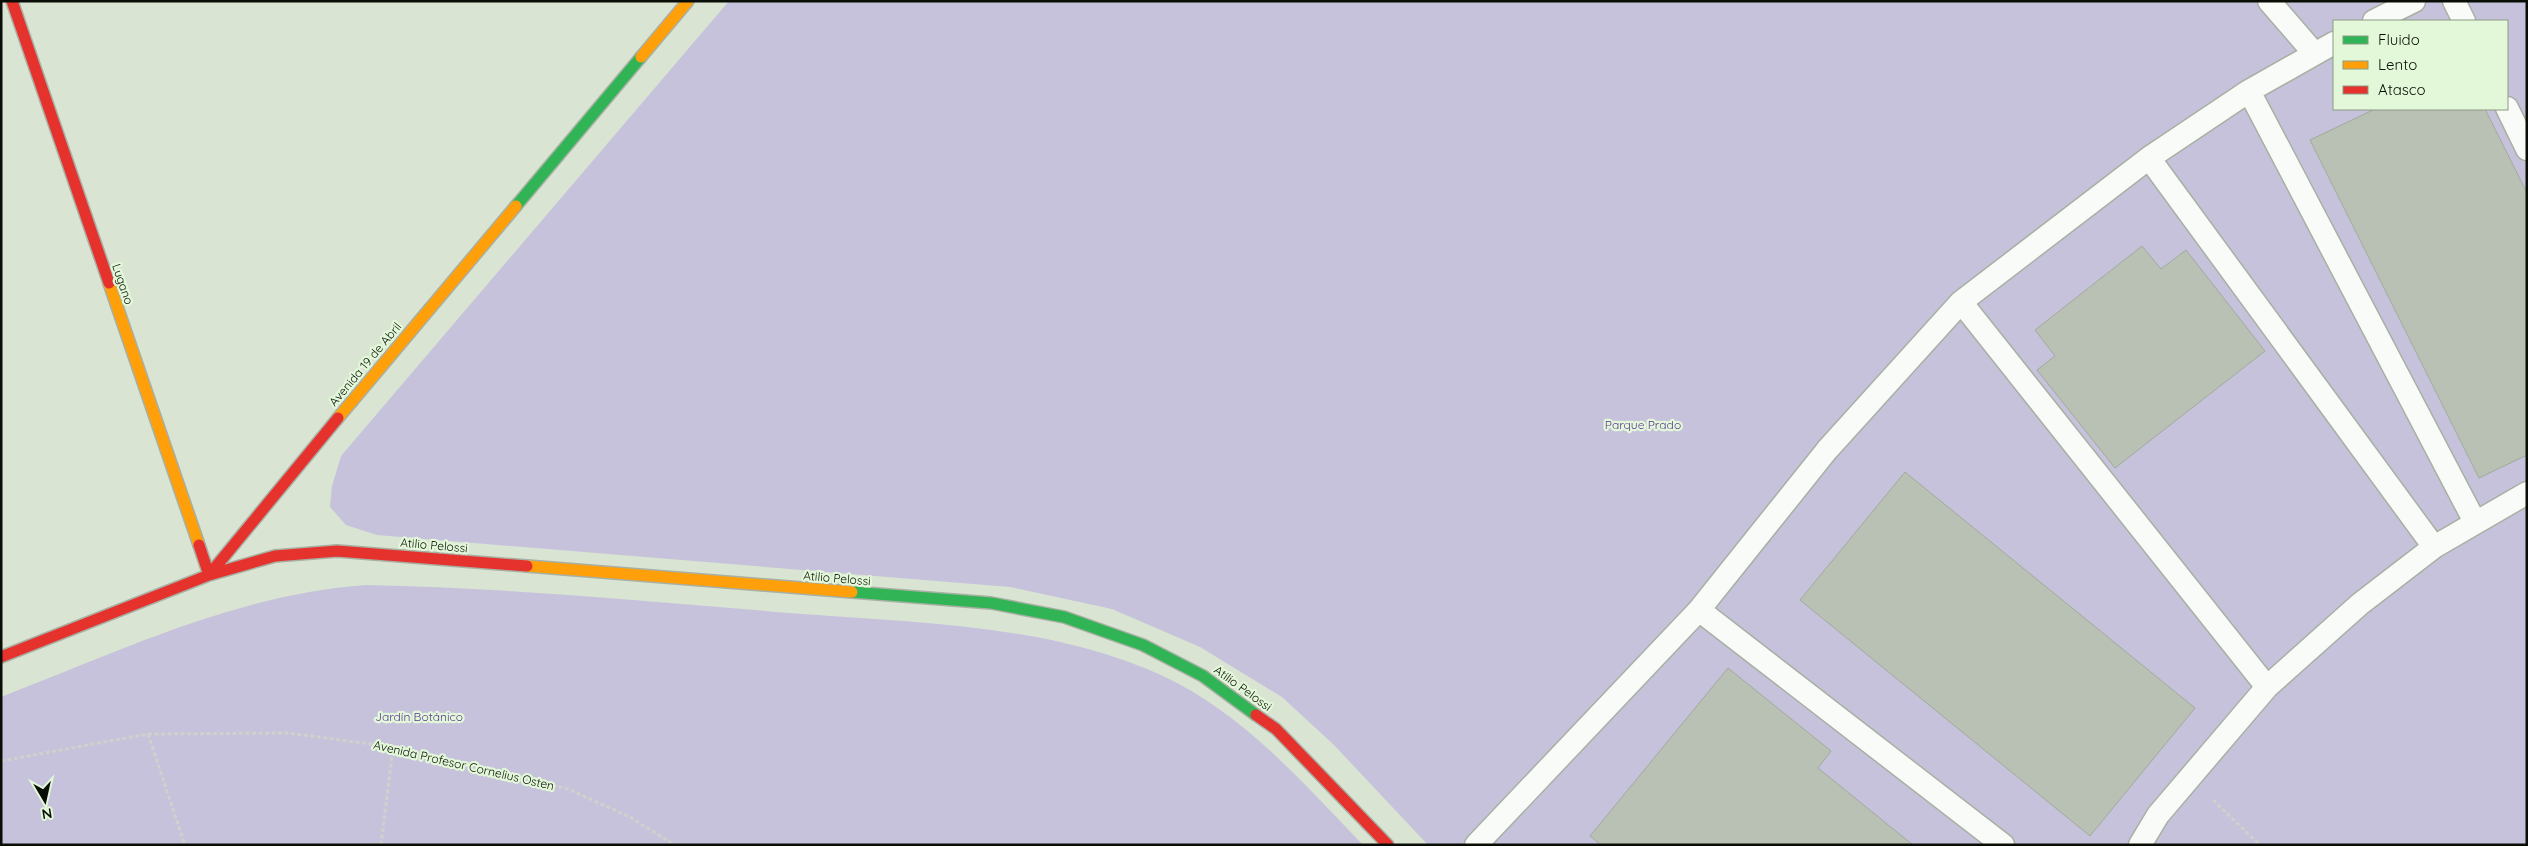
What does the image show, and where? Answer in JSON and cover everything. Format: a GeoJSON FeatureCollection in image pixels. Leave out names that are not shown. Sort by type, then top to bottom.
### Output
{"type":"FeatureCollection","features":[{"type":"Feature","properties":{"kind":"street","name":"Lugano"},"geometry":{"type":"LineString","coordinates":[[12,1],[209,575]]}},
{"type":"Feature","properties":{"kind":"street","name":"Avenida 19 de Abril"},"geometry":{"type":"LineString","coordinates":[[1,657],[209,575],[362,389],[688,1]]}},
{"type":"Feature","properties":{"kind":"street","name":"Atilio Pelossi"},"geometry":{"type":"LineString","coordinates":[[209,575],[275,556],[337,551],[991,603],[1064,618],[1143,645],[1203,676],[1276,729],[1388,845]]}},
{"type":"Feature","properties":{"kind":"lane"},"geometry":{"type":"LineString","coordinates":[[2269,1],[2314,54]]}},
{"type":"Feature","properties":{"kind":"lane"},"geometry":{"type":"LineString","coordinates":[[2454,1],[2464,20]]}},
{"type":"Feature","properties":{"kind":"lane"},"geometry":{"type":"LineString","coordinates":[[2376,20],[2406,3]]}},
{"type":"Feature","properties":{"kind":"lane"},"geometry":{"type":"LineString","coordinates":[[1476,845],[1699,610],[1827,450],[1961,302],[2149,158],[2249,91],[2333,44]]}},
{"type":"Feature","properties":{"kind":"lane"},"geometry":{"type":"LineString","coordinates":[[2249,91],[2475,522]]}},
{"type":"Feature","properties":{"kind":"lane"},"geometry":{"type":"LineString","coordinates":[[2508,110],[2525,141]]}},
{"type":"Feature","properties":{"kind":"lane"},"geometry":{"type":"LineString","coordinates":[[2149,158],[2434,547]]}},
{"type":"Feature","properties":{"kind":"lane"},"geometry":{"type":"LineString","coordinates":[[1961,302],[2267,687]]}},
{"type":"Feature","properties":{"kind":"lane"},"geometry":{"type":"LineString","coordinates":[[2140,845],[2158,815],[2267,687],[2360,604],[2434,547],[2527,493]]}},
{"type":"Feature","properties":{"kind":"lane"},"geometry":{"type":"LineString","coordinates":[[1699,610],[2002,845]]}},
{"type":"Feature","properties":{"kind":"path","name":"Avenida Profesor Cornelius Osten"},"geometry":{"type":"LineString","coordinates":[[1,761],[148,734],[288,733],[393,747],[568,789],[628,816],[675,845]]}},
{"type":"Feature","properties":{"kind":"path"},"geometry":{"type":"LineString","coordinates":[[148,734],[185,845]]}},
{"type":"Feature","properties":{"kind":"path"},"geometry":{"type":"LineString","coordinates":[[381,845],[393,747]]}},
{"type":"Feature","properties":{"kind":"path"},"geometry":{"type":"LineString","coordinates":[[2190,778],[2260,845]]}},
{"type":"Feature","properties":{"kind":"green space","name":"Parque Prado"},"geometry":{"type":"Polygon","coordinates":[[[729,1],[2527,1],[2527,845],[1428,845],[1334,745],[1282,697],[1200,647],[1112,609],[1010,587],[377,535],[346,525],[330,507],[332,486],[341,456],[729,1]]]}},
{"type":"Feature","properties":{"kind":"green space","name":"Jardín Botánico"},"geometry":{"type":"Polygon","coordinates":[[[366,585],[525,592],[932,623],[1027,635],[1073,645],[1119,658],[1163,676],[1220,710],[1270,751],[1363,845],[1,845],[1,697],[180,627],[226,612],[318,591],[366,585]]]}},
{"type":"Feature","properties":{"kind":"building"},"geometry":{"type":"Polygon","coordinates":[[[2373,110],[2486,110],[2527,193],[2527,455],[2479,478],[2310,140],[2373,110]]]}},
{"type":"Feature","properties":{"kind":"building"},"geometry":{"type":"Polygon","coordinates":[[[2142,246],[2161,269],[2186,250],[2265,351],[2115,468],[2037,370],[2055,356],[2035,330],[2142,246]]]}},
{"type":"Feature","properties":{"kind":"building"},"geometry":{"type":"Polygon","coordinates":[[[1905,472],[2195,708],[2090,836],[1800,600],[1905,472]]]}},
{"type":"Feature","properties":{"kind":"building"},"geometry":{"type":"Polygon","coordinates":[[[1728,668],[1831,751],[1818,768],[1913,845],[1601,845],[1590,836],[1728,668]]]}},
{"type":"Feature","properties":{"kind":"traffic: fast"},"geometry":{"type":"LineString","coordinates":[[516,206],[641,57]]}},
{"type":"Feature","properties":{"kind":"traffic: fast"},"geometry":{"type":"LineString","coordinates":[[852,592],[991,603],[1064,617],[1143,645],[1203,676],[1256,715]]}},
{"type":"Feature","properties":{"kind":"traffic: slow"},"geometry":{"type":"LineString","coordinates":[[641,57],[688,1]]}},
{"type":"Feature","properties":{"kind":"traffic: slow"},"geometry":{"type":"LineString","coordinates":[[338,418],[516,206]]}},
{"type":"Feature","properties":{"kind":"traffic: slow"},"geometry":{"type":"LineString","coordinates":[[109,283],[199,545]]}},
{"type":"Feature","properties":{"kind":"traffic: slow"},"geometry":{"type":"LineString","coordinates":[[527,566],[852,592]]}},
{"type":"Feature","properties":{"kind":"traffic: jam"},"geometry":{"type":"LineString","coordinates":[[12,1],[109,283]]}},
{"type":"Feature","properties":{"kind":"traffic: jam"},"geometry":{"type":"LineString","coordinates":[[1,657],[209,575],[338,418]]}},
{"type":"Feature","properties":{"kind":"traffic: jam"},"geometry":{"type":"LineString","coordinates":[[199,545],[209,575],[275,556],[337,551],[527,566]]}},
{"type":"Feature","properties":{"kind":"traffic: jam"},"geometry":{"type":"LineString","coordinates":[[1256,715],[1276,729],[1388,845]]}}]}
